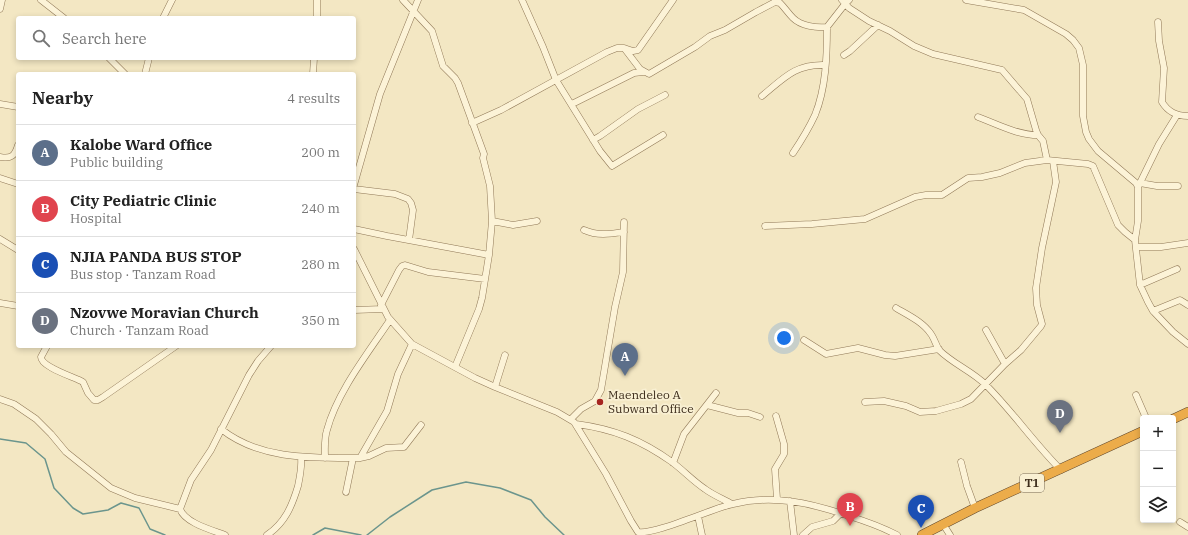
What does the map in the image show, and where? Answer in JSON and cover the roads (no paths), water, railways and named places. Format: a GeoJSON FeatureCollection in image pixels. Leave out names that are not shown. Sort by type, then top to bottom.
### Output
{"type":"FeatureCollection","features":[{"type":"Feature","properties":{"kind":"highway"},"geometry":{"type":"LineString","coordinates":[[1176,418],[1188,412]]}},
{"type":"Feature","properties":{"kind":"highway","name":"T1"},"geometry":{"type":"LineString","coordinates":[[922,535],[975,508],[1061,470],[1140,432]]}},
{"type":"Feature","properties":{"kind":"street"},"geometry":{"type":"LineString","coordinates":[[0,9],[2,0]]}},
{"type":"Feature","properties":{"kind":"street"},"geometry":{"type":"LineString","coordinates":[[41,0],[61,16]]}},
{"type":"Feature","properties":{"kind":"street"},"geometry":{"type":"LineString","coordinates":[[164,16],[172,0]]}},
{"type":"Feature","properties":{"kind":"street"},"geometry":{"type":"LineString","coordinates":[[317,0],[317,16]]}},
{"type":"Feature","properties":{"kind":"street"},"geometry":{"type":"LineString","coordinates":[[403,0],[432,31],[443,66],[458,83],[484,154],[483,158],[490,186],[492,221],[489,255],[482,298],[479,309],[455,367]]}},
{"type":"Feature","properties":{"kind":"street"},"geometry":{"type":"LineString","coordinates":[[356,178],[380,94],[418,0]]}},
{"type":"Feature","properties":{"kind":"street"},"geometry":{"type":"LineString","coordinates":[[522,0],[556,80],[603,156],[612,166],[663,135]]}},
{"type":"Feature","properties":{"kind":"street"},"geometry":{"type":"LineString","coordinates":[[472,123],[501,110],[607,52],[617,48],[624,48],[633,51],[638,50],[673,0]]}},
{"type":"Feature","properties":{"kind":"street"},"geometry":{"type":"LineString","coordinates":[[966,0],[1024,10],[1066,34],[1073,40],[1078,48],[1083,65],[1083,116],[1084,125],[1089,139],[1098,151],[1139,185],[1178,186]]}},
{"type":"Feature","properties":{"kind":"street"},"geometry":{"type":"LineString","coordinates":[[793,153],[815,116],[820,102],[824,82],[827,27],[845,1],[854,11],[914,46],[933,54],[1002,70],[1027,99],[1038,135],[1043,141],[1050,160],[1056,182],[1042,248],[1036,288],[1037,304],[1042,324],[1021,350],[967,401],[961,404],[936,411],[920,412],[906,406],[884,401],[865,402]]}},
{"type":"Feature","properties":{"kind":"street"},"geometry":{"type":"LineString","coordinates":[[572,104],[634,73],[643,72],[649,74],[653,72],[695,47],[710,36],[725,30],[775,2],[780,3],[793,19],[812,27],[827,27]]}},
{"type":"Feature","properties":{"kind":"street"},"geometry":{"type":"LineString","coordinates":[[1158,22],[1159,41],[1164,68],[1162,102],[1177,115],[1188,116]]}},
{"type":"Feature","properties":{"kind":"street"},"geometry":{"type":"LineString","coordinates":[[844,55],[878,25]]}},
{"type":"Feature","properties":{"kind":"street"},"geometry":{"type":"LineString","coordinates":[[624,48],[643,72]]}},
{"type":"Feature","properties":{"kind":"street"},"geometry":{"type":"LineString","coordinates":[[111,60],[123,72]]}},
{"type":"Feature","properties":{"kind":"street"},"geometry":{"type":"LineString","coordinates":[[146,72],[148,60]]}},
{"type":"Feature","properties":{"kind":"street"},"geometry":{"type":"LineString","coordinates":[[313,72],[314,60]]}},
{"type":"Feature","properties":{"kind":"street"},"geometry":{"type":"LineString","coordinates":[[762,96],[796,70],[813,65],[825,65]]}},
{"type":"Feature","properties":{"kind":"street"},"geometry":{"type":"LineString","coordinates":[[593,140],[638,109],[665,95]]}},
{"type":"Feature","properties":{"kind":"street"},"geometry":{"type":"LineString","coordinates":[[0,104],[16,107]]}},
{"type":"Feature","properties":{"kind":"street"},"geometry":{"type":"LineString","coordinates":[[1177,115],[1159,144],[1139,185],[1136,243],[1140,285],[1148,302],[1153,311],[1173,332],[1188,344]]}},
{"type":"Feature","properties":{"kind":"street"},"geometry":{"type":"LineString","coordinates":[[978,117],[1016,132],[1027,135],[1038,135]]}},
{"type":"Feature","properties":{"kind":"street"},"geometry":{"type":"LineString","coordinates":[[0,157],[10,158],[13,156],[16,149]]}},
{"type":"Feature","properties":{"kind":"street"},"geometry":{"type":"LineString","coordinates":[[764,226],[812,224],[865,218],[915,197],[942,195],[968,178],[1000,173],[1025,163],[1050,160],[1088,164],[1093,166],[1118,225],[1136,243],[1161,247],[1188,243]]}},
{"type":"Feature","properties":{"kind":"street"},"geometry":{"type":"LineString","coordinates":[[0,178],[16,183]]}},
{"type":"Feature","properties":{"kind":"street"},"geometry":{"type":"LineString","coordinates":[[356,189],[401,195],[408,199],[413,210],[408,240]]}},
{"type":"Feature","properties":{"kind":"street"},"geometry":{"type":"LineString","coordinates":[[492,221],[514,224],[537,221]]}},
{"type":"Feature","properties":{"kind":"street"},"geometry":{"type":"LineString","coordinates":[[571,419],[581,409],[595,401],[601,390],[615,307],[623,272],[624,222]]}},
{"type":"Feature","properties":{"kind":"street"},"geometry":{"type":"LineString","coordinates":[[356,229],[489,255]]}},
{"type":"Feature","properties":{"kind":"street"},"geometry":{"type":"LineString","coordinates":[[584,230],[590,233],[601,234],[624,232]]}},
{"type":"Feature","properties":{"kind":"street"},"geometry":{"type":"LineString","coordinates":[[0,239],[16,249]]}},
{"type":"Feature","properties":{"kind":"street"},"geometry":{"type":"LineString","coordinates":[[356,253],[382,307],[390,320],[412,344],[494,387],[544,406],[571,419],[576,424],[606,474],[638,532],[642,534],[664,528],[732,504],[755,500],[777,499],[816,505],[865,521],[897,535]]}},
{"type":"Feature","properties":{"kind":"street"},"geometry":{"type":"LineString","coordinates":[[382,307],[399,270],[405,265],[428,272],[485,279]]}},
{"type":"Feature","properties":{"kind":"street"},"geometry":{"type":"LineString","coordinates":[[1140,285],[1177,269]]}},
{"type":"Feature","properties":{"kind":"street"},"geometry":{"type":"LineString","coordinates":[[1153,311],[1177,301],[1182,301],[1188,305]]}},
{"type":"Feature","properties":{"kind":"street"},"geometry":{"type":"LineString","coordinates":[[0,303],[16,306]]}},
{"type":"Feature","properties":{"kind":"street"},"geometry":{"type":"LineString","coordinates":[[356,310],[382,307]]}},
{"type":"Feature","properties":{"kind":"street"},"geometry":{"type":"LineString","coordinates":[[896,308],[908,314],[927,329],[939,349],[954,363],[985,384],[1043,452],[1061,470]]}},
{"type":"Feature","properties":{"kind":"street"},"geometry":{"type":"LineString","coordinates":[[324,458],[326,435],[331,418],[346,387],[390,320]]}},
{"type":"Feature","properties":{"kind":"street"},"geometry":{"type":"LineString","coordinates":[[986,330],[1005,364]]}},
{"type":"Feature","properties":{"kind":"street"},"geometry":{"type":"LineString","coordinates":[[804,340],[826,354],[858,348],[895,356],[939,349]]}},
{"type":"Feature","properties":{"kind":"street"},"geometry":{"type":"LineString","coordinates":[[360,458],[387,412],[398,374],[412,344]]}},
{"type":"Feature","properties":{"kind":"street"},"geometry":{"type":"LineString","coordinates":[[47,348],[41,357],[42,362],[83,382],[92,398],[94,400],[98,400],[173,348]]}},
{"type":"Feature","properties":{"kind":"street"},"geometry":{"type":"LineString","coordinates":[[180,509],[194,476],[212,450],[249,374],[269,348]]}},
{"type":"Feature","properties":{"kind":"street"},"geometry":{"type":"LineString","coordinates":[[494,387],[505,355]]}},
{"type":"Feature","properties":{"kind":"street"},"geometry":{"type":"LineString","coordinates":[[673,463],[684,434],[716,393]]}},
{"type":"Feature","properties":{"kind":"street"},"geometry":{"type":"LineString","coordinates":[[1136,395],[1145,415]]}},
{"type":"Feature","properties":{"kind":"street"},"geometry":{"type":"LineString","coordinates":[[0,398],[14,404],[36,419],[66,452],[111,488],[135,498],[180,509],[184,516],[208,529],[225,535]]}},
{"type":"Feature","properties":{"kind":"street"},"geometry":{"type":"LineString","coordinates":[[707,405],[738,413],[748,413],[760,417]]}},
{"type":"Feature","properties":{"kind":"street"},"geometry":{"type":"LineString","coordinates":[[776,416],[784,444],[784,454],[775,469],[777,499]]}},
{"type":"Feature","properties":{"kind":"street"},"geometry":{"type":"LineString","coordinates":[[221,429],[236,439],[253,446],[287,456],[301,458],[360,458],[369,456],[382,449],[404,447],[421,424]]}},
{"type":"Feature","properties":{"kind":"street"},"geometry":{"type":"LineString","coordinates":[[576,424],[599,428],[623,435],[653,450],[673,463],[707,490],[732,504]]}},
{"type":"Feature","properties":{"kind":"street"},"geometry":{"type":"LineString","coordinates":[[267,535],[281,524],[292,506],[301,468],[301,458]]}},
{"type":"Feature","properties":{"kind":"street"},"geometry":{"type":"LineString","coordinates":[[346,492],[353,458]]}},
{"type":"Feature","properties":{"kind":"street"},"geometry":{"type":"LineString","coordinates":[[961,462],[967,486],[975,508]]}},
{"type":"Feature","properties":{"kind":"street"},"geometry":{"type":"LineString","coordinates":[[790,501],[794,535]]}},
{"type":"Feature","properties":{"kind":"street"},"geometry":{"type":"LineString","coordinates":[[803,535],[812,527],[833,521],[841,513]]}},
{"type":"Feature","properties":{"kind":"street"},"geometry":{"type":"LineString","coordinates":[[698,516],[702,535]]}},
{"type":"Feature","properties":{"kind":"street"},"geometry":{"type":"LineString","coordinates":[[1180,522],[1188,527]]}},
{"type":"Feature","properties":{"kind":"street"},"geometry":{"type":"LineString","coordinates":[[943,524],[950,535]]}},
{"type":"Feature","properties":{"kind":"waterway"},"geometry":{"type":"LineString","coordinates":[[0,439],[26,443],[45,459],[54,488],[73,508],[83,514],[108,510],[121,503],[139,508],[150,529],[165,535]]}},
{"type":"Feature","properties":{"kind":"waterway"},"geometry":{"type":"LineString","coordinates":[[367,535],[390,517],[432,490],[466,482],[500,488],[531,500],[545,517],[564,535]]}},
{"type":"Feature","properties":{"kind":"waterway"},"geometry":{"type":"LineString","coordinates":[[313,535],[325,528],[361,535]]}},
{"type":"Feature","properties":{"kind":"place","name":"Kalobe Ward Office"},"geometry":{"type":"Point","coordinates":[625,376]}},
{"type":"Feature","properties":{"kind":"place","name":"Maendeleo A Subward Office"},"geometry":{"type":"Point","coordinates":[600,402]}},
{"type":"Feature","properties":{"kind":"place","name":"Nzovwe Moravian Church"},"geometry":{"type":"Point","coordinates":[1060,433]}},
{"type":"Feature","properties":{"kind":"place","name":"City Pediatric Clinic"},"geometry":{"type":"Point","coordinates":[850,526]}},
{"type":"Feature","properties":{"kind":"place","name":"NJIA PANDA BUS STOP"},"geometry":{"type":"Point","coordinates":[921,528]}}]}
